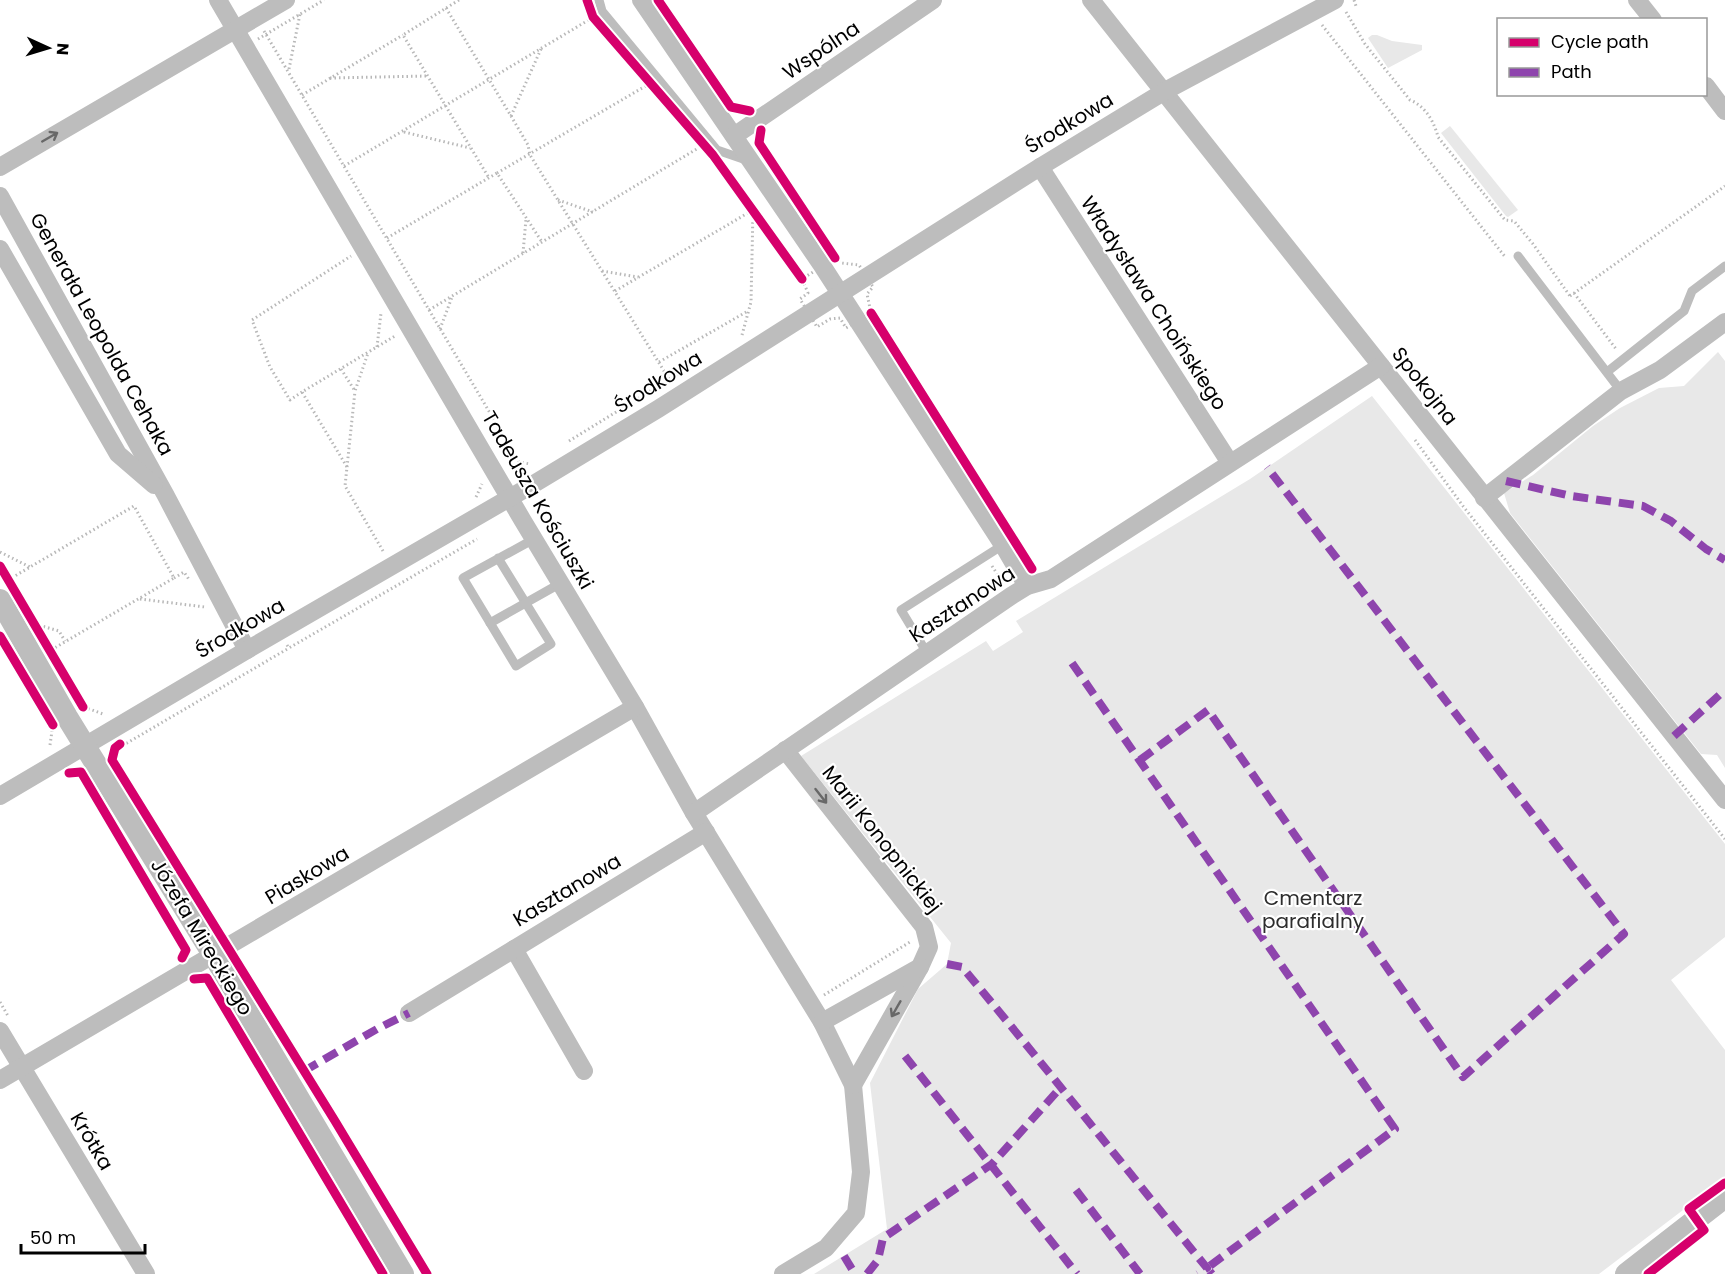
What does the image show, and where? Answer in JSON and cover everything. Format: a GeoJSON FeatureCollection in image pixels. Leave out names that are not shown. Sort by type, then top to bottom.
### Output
{"type":"FeatureCollection","features":[{"type":"Feature","properties":{"kind":"street","name":"Tadeusza Kościuszki"},"geometry":{"type":"LineString","coordinates":[[218,0],[635,707],[694,813],[827,1019]]}},
{"type":"Feature","properties":{"kind":"street"},"geometry":{"type":"LineString","coordinates":[[0,167],[234,28],[286,0]]}},
{"type":"Feature","properties":{"kind":"street"},"geometry":{"type":"LineString","coordinates":[[641,0],[840,294],[1003,545],[1027,586]]}},
{"type":"Feature","properties":{"kind":"street","name":"Wspólna"},"geometry":{"type":"LineString","coordinates":[[734,136],[933,0]]}},
{"type":"Feature","properties":{"kind":"street","name":"Spokojna"},"geometry":{"type":"LineString","coordinates":[[1091,0],[1725,800]]}},
{"type":"Feature","properties":{"kind":"street"},"geometry":{"type":"LineString","coordinates":[[1637,0],[1651,18]]}},
{"type":"Feature","properties":{"kind":"street","name":"Środkowa"},"geometry":{"type":"LineString","coordinates":[[0,796],[658,409],[1040,167],[1165,91],[1341,6]]}},
{"type":"Feature","properties":{"kind":"street"},"geometry":{"type":"LineString","coordinates":[[1707,87],[1725,111]]}},
{"type":"Feature","properties":{"kind":"street","name":"Władysława Choińskiego"},"geometry":{"type":"LineString","coordinates":[[1040,167],[1230,463]]}},
{"type":"Feature","properties":{"kind":"street","name":"Generała Leopolda Cehaka"},"geometry":{"type":"LineString","coordinates":[[0,196],[165,494],[247,650]]}},
{"type":"Feature","properties":{"kind":"street","name":"Generała Leopolda Cehaka"},"geometry":{"type":"LineString","coordinates":[[0,249],[118,454],[165,494]]}},
{"type":"Feature","properties":{"kind":"street"},"geometry":{"type":"LineString","coordinates":[[1484,498],[1621,391],[1660,370],[1725,322]]}},
{"type":"Feature","properties":{"kind":"street","name":"Kasztanowa"},"geometry":{"type":"LineString","coordinates":[[694,813],[1011,596],[1027,586],[1051,579],[1381,366]]}},
{"type":"Feature","properties":{"kind":"street","name":"Józefa Mireckiego"},"geometry":{"type":"LineString","coordinates":[[4,590],[85,747],[214,956],[403,1274]]}},
{"type":"Feature","properties":{"kind":"street","name":"Piaskowa"},"geometry":{"type":"LineString","coordinates":[[0,1080],[635,707]]}},
{"type":"Feature","properties":{"kind":"street","name":"Marii Konopnickiej"},"geometry":{"type":"LineString","coordinates":[[785,750],[924,927],[929,947],[853,1085]]}},
{"type":"Feature","properties":{"kind":"street","name":"Kasztanowa"},"geometry":{"type":"LineString","coordinates":[[409,1013],[706,832]]}},
{"type":"Feature","properties":{"kind":"street","name":"Kasztanowa"},"geometry":{"type":"LineString","coordinates":[[514,949],[584,1071]]}},
{"type":"Feature","properties":{"kind":"street"},"geometry":{"type":"LineString","coordinates":[[783,1274],[826,1248],[856,1213],[861,1172],[853,1085],[827,1019],[920,967]]}},
{"type":"Feature","properties":{"kind":"street","name":"Krótka"},"geometry":{"type":"LineString","coordinates":[[0,1031],[146,1274]]}},
{"type":"Feature","properties":{"kind":"street"},"geometry":{"type":"LineString","coordinates":[[1626,1274],[1725,1197]]}},
{"type":"Feature","properties":{"kind":"lane"},"geometry":{"type":"LineString","coordinates":[[599,0],[602,11],[717,150],[752,163]]}},
{"type":"Feature","properties":{"kind":"lane"},"geometry":{"type":"LineString","coordinates":[[1518,256],[1621,391]]}},
{"type":"Feature","properties":{"kind":"lane"},"geometry":{"type":"LineString","coordinates":[[1606,372],[1684,311],[1692,291],[1725,266]]}},
{"type":"Feature","properties":{"kind":"lane"},"geometry":{"type":"LineString","coordinates":[[498,558],[551,644],[516,666],[463,578],[498,558],[534,539]]}},
{"type":"Feature","properties":{"kind":"lane"},"geometry":{"type":"LineString","coordinates":[[927,653],[901,610],[1003,545]]}},
{"type":"Feature","properties":{"kind":"lane"},"geometry":{"type":"LineString","coordinates":[[490,623],[561,583]]}},
{"type":"Feature","properties":{"kind":"path"},"geometry":{"type":"LineString","coordinates":[[324,0],[266,34],[519,462],[528,465],[538,459]]}},
{"type":"Feature","properties":{"kind":"path"},"geometry":{"type":"LineString","coordinates":[[302,95],[459,0]]}},
{"type":"Feature","properties":{"kind":"path"},"geometry":{"type":"LineString","coordinates":[[1354,0],[1356,6]]}},
{"type":"Feature","properties":{"kind":"path"},"geometry":{"type":"LineString","coordinates":[[1341,6],[1365,44],[1398,86],[1410,100],[1419,104],[1435,124],[1438,137],[1505,220],[1514,221],[1570,296]]}},
{"type":"Feature","properties":{"kind":"path"},"geometry":{"type":"LineString","coordinates":[[446,8],[572,224],[669,379]]}},
{"type":"Feature","properties":{"kind":"path"},"geometry":{"type":"LineString","coordinates":[[288,71],[300,14]]}},
{"type":"Feature","properties":{"kind":"path"},"geometry":{"type":"LineString","coordinates":[[344,166],[594,17]]}},
{"type":"Feature","properties":{"kind":"path"},"geometry":{"type":"LineString","coordinates":[[1321,24],[1510,263],[1518,256]]}},
{"type":"Feature","properties":{"kind":"path"},"geometry":{"type":"LineString","coordinates":[[403,35],[489,178]]}},
{"type":"Feature","properties":{"kind":"path"},"geometry":{"type":"LineString","coordinates":[[511,116],[542,48]]}},
{"type":"Feature","properties":{"kind":"path"},"geometry":{"type":"LineString","coordinates":[[329,78],[427,76]]}},
{"type":"Feature","properties":{"kind":"path"},"geometry":{"type":"LineString","coordinates":[[387,238],[651,83]]}},
{"type":"Feature","properties":{"kind":"path"},"geometry":{"type":"LineString","coordinates":[[402,132],[471,149]]}},
{"type":"Feature","properties":{"kind":"path"},"geometry":{"type":"LineString","coordinates":[[429,310],[704,145]]}},
{"type":"Feature","properties":{"kind":"path"},"geometry":{"type":"LineString","coordinates":[[497,173],[542,242]]}},
{"type":"Feature","properties":{"kind":"path"},"geometry":{"type":"LineString","coordinates":[[1556,306],[1725,186]]}},
{"type":"Feature","properties":{"kind":"path"},"geometry":{"type":"LineString","coordinates":[[558,200],[593,212]]}},
{"type":"Feature","properties":{"kind":"path"},"geometry":{"type":"LineString","coordinates":[[615,291],[753,210],[751,302],[742,335],[751,329]]}},
{"type":"Feature","properties":{"kind":"path"},"geometry":{"type":"LineString","coordinates":[[524,253],[526,218]]}},
{"type":"Feature","properties":{"kind":"path"},"geometry":{"type":"LineString","coordinates":[[351,256],[252,320],[270,367],[290,399],[397,335]]}},
{"type":"Feature","properties":{"kind":"path"},"geometry":{"type":"LineString","coordinates":[[602,271],[639,277]]}},
{"type":"Feature","properties":{"kind":"path"},"geometry":{"type":"LineString","coordinates":[[1574,293],[1624,359]]}},
{"type":"Feature","properties":{"kind":"path"},"geometry":{"type":"LineString","coordinates":[[440,329],[452,296]]}},
{"type":"Feature","properties":{"kind":"path"},"geometry":{"type":"LineString","coordinates":[[377,347],[381,308]]}},
{"type":"Feature","properties":{"kind":"path"},"geometry":{"type":"LineString","coordinates":[[659,362],[748,311]]}},
{"type":"Feature","properties":{"kind":"path"},"geometry":{"type":"LineString","coordinates":[[846,328],[852,336]]}},
{"type":"Feature","properties":{"kind":"path"},"geometry":{"type":"LineString","coordinates":[[368,352],[355,391],[345,486],[382,551]]}},
{"type":"Feature","properties":{"kind":"path"},"geometry":{"type":"LineString","coordinates":[[341,369],[355,391]]}},
{"type":"Feature","properties":{"kind":"path"},"geometry":{"type":"LineString","coordinates":[[568,441],[678,374]]}},
{"type":"Feature","properties":{"kind":"path"},"geometry":{"type":"LineString","coordinates":[[302,392],[347,467]]}},
{"type":"Feature","properties":{"kind":"path"},"geometry":{"type":"LineString","coordinates":[[1415,439],[1463,506],[1725,839]]}},
{"type":"Feature","properties":{"kind":"path"},"geometry":{"type":"LineString","coordinates":[[4,590],[30,567],[134,506],[174,578]]}},
{"type":"Feature","properties":{"kind":"path"},"geometry":{"type":"LineString","coordinates":[[0,552],[30,567]]}},
{"type":"Feature","properties":{"kind":"path"},"geometry":{"type":"LineString","coordinates":[[986,556],[1011,596]]}},
{"type":"Feature","properties":{"kind":"path"},"geometry":{"type":"LineString","coordinates":[[50,651],[184,572],[195,589]]}},
{"type":"Feature","properties":{"kind":"path"},"geometry":{"type":"LineString","coordinates":[[138,599],[205,607],[200,598]]}},
{"type":"Feature","properties":{"kind":"path"},"geometry":{"type":"LineString","coordinates":[[33,623],[59,631],[65,641]]}},
{"type":"Feature","properties":{"kind":"path"},"geometry":{"type":"LineString","coordinates":[[120,744],[127,743],[289,648]]}},
{"type":"Feature","properties":{"kind":"path"},"geometry":{"type":"LineString","coordinates":[[83,707],[102,714],[112,708]]}},
{"type":"Feature","properties":{"kind":"path"},"geometry":{"type":"LineString","coordinates":[[827,1019],[820,997],[911,942],[912,936]]}},
{"type":"Feature","properties":{"kind":"green space"},"geometry":{"type":"Polygon","coordinates":[[[1372,35],[1392,41],[1422,45],[1422,50],[1388,68],[1368,38],[1372,35]]]}},
{"type":"Feature","properties":{"kind":"green space"},"geometry":{"type":"Polygon","coordinates":[[[1450,126],[1518,210],[1506,216],[1441,133],[1450,126]]]}},
{"type":"Feature","properties":{"kind":"green space"},"geometry":{"type":"Polygon","coordinates":[[[1718,352],[1725,361],[1725,768],[1717,755],[1701,754],[1510,513],[1504,493],[1533,475],[1593,426],[1620,408],[1659,388],[1684,386],[1718,352]]]}},
{"type":"Feature","properties":{"kind":"green space","name":"Cmentarz parafialny"},"geometry":{"type":"Polygon","coordinates":[[[1372,396],[1725,844],[1725,937],[1671,980],[1725,1050],[1725,1178],[1599,1274],[814,1274],[887,1229],[870,1083],[918,989],[947,964],[951,943],[801,756],[986,641],[993,651],[1023,632],[1016,621],[1250,479],[1372,396]]]}},
{"type":"Feature","properties":{"kind":"marked path"},"geometry":{"type":"LineString","coordinates":[[1140,760],[1208,710],[1463,1077],[1624,934],[1267,467]]}},
{"type":"Feature","properties":{"kind":"marked path"},"geometry":{"type":"LineString","coordinates":[[1506,481],[1571,496],[1643,506],[1671,521],[1706,549],[1725,560]]}},
{"type":"Feature","properties":{"kind":"marked path"},"geometry":{"type":"LineString","coordinates":[[1072,663],[1395,1129],[1207,1268],[1212,1274]]}},
{"type":"Feature","properties":{"kind":"marked path"},"geometry":{"type":"LineString","coordinates":[[1674,736],[1725,690]]}},
{"type":"Feature","properties":{"kind":"marked path"},"geometry":{"type":"LineString","coordinates":[[947,964],[962,967],[1207,1268],[1198,1274]]}},
{"type":"Feature","properties":{"kind":"marked path"},"geometry":{"type":"LineString","coordinates":[[304,1071],[409,1013]]}},
{"type":"Feature","properties":{"kind":"marked path"},"geometry":{"type":"LineString","coordinates":[[905,1056],[1077,1274]]}},
{"type":"Feature","properties":{"kind":"marked path"},"geometry":{"type":"LineString","coordinates":[[867,1274],[878,1260],[883,1238],[992,1164],[1062,1086]]}},
{"type":"Feature","properties":{"kind":"marked path"},"geometry":{"type":"LineString","coordinates":[[1076,1190],[1140,1274]]}},
{"type":"Feature","properties":{"kind":"marked path"},"geometry":{"type":"LineString","coordinates":[[844,1256],[855,1274]]}},
{"type":"Feature","properties":{"kind":"cycle path"},"geometry":{"type":"LineString","coordinates":[[587,0],[593,17],[713,155],[802,279]]}},
{"type":"Feature","properties":{"kind":"cycle path"},"geometry":{"type":"LineString","coordinates":[[658,0],[731,107],[750,111]]}},
{"type":"Feature","properties":{"kind":"cycle path"},"geometry":{"type":"LineString","coordinates":[[761,130],[759,143],[835,258]]}},
{"type":"Feature","properties":{"kind":"cycle path"},"geometry":{"type":"LineString","coordinates":[[871,313],[1032,569]]}},
{"type":"Feature","properties":{"kind":"cycle path"},"geometry":{"type":"LineString","coordinates":[[0,566],[83,707]]}},
{"type":"Feature","properties":{"kind":"cycle path"},"geometry":{"type":"LineString","coordinates":[[0,636],[53,725]]}},
{"type":"Feature","properties":{"kind":"cycle path"},"geometry":{"type":"LineString","coordinates":[[120,744],[115,748],[112,760],[427,1274]]}},
{"type":"Feature","properties":{"kind":"cycle path"},"geometry":{"type":"LineString","coordinates":[[69,773],[81,772],[186,950],[182,958]]}},
{"type":"Feature","properties":{"kind":"cycle path"},"geometry":{"type":"LineString","coordinates":[[194,979],[207,978],[383,1274]]}},
{"type":"Feature","properties":{"kind":"cycle path"},"geometry":{"type":"LineString","coordinates":[[1648,1274],[1704,1230],[1689,1209],[1725,1183]]}}]}
